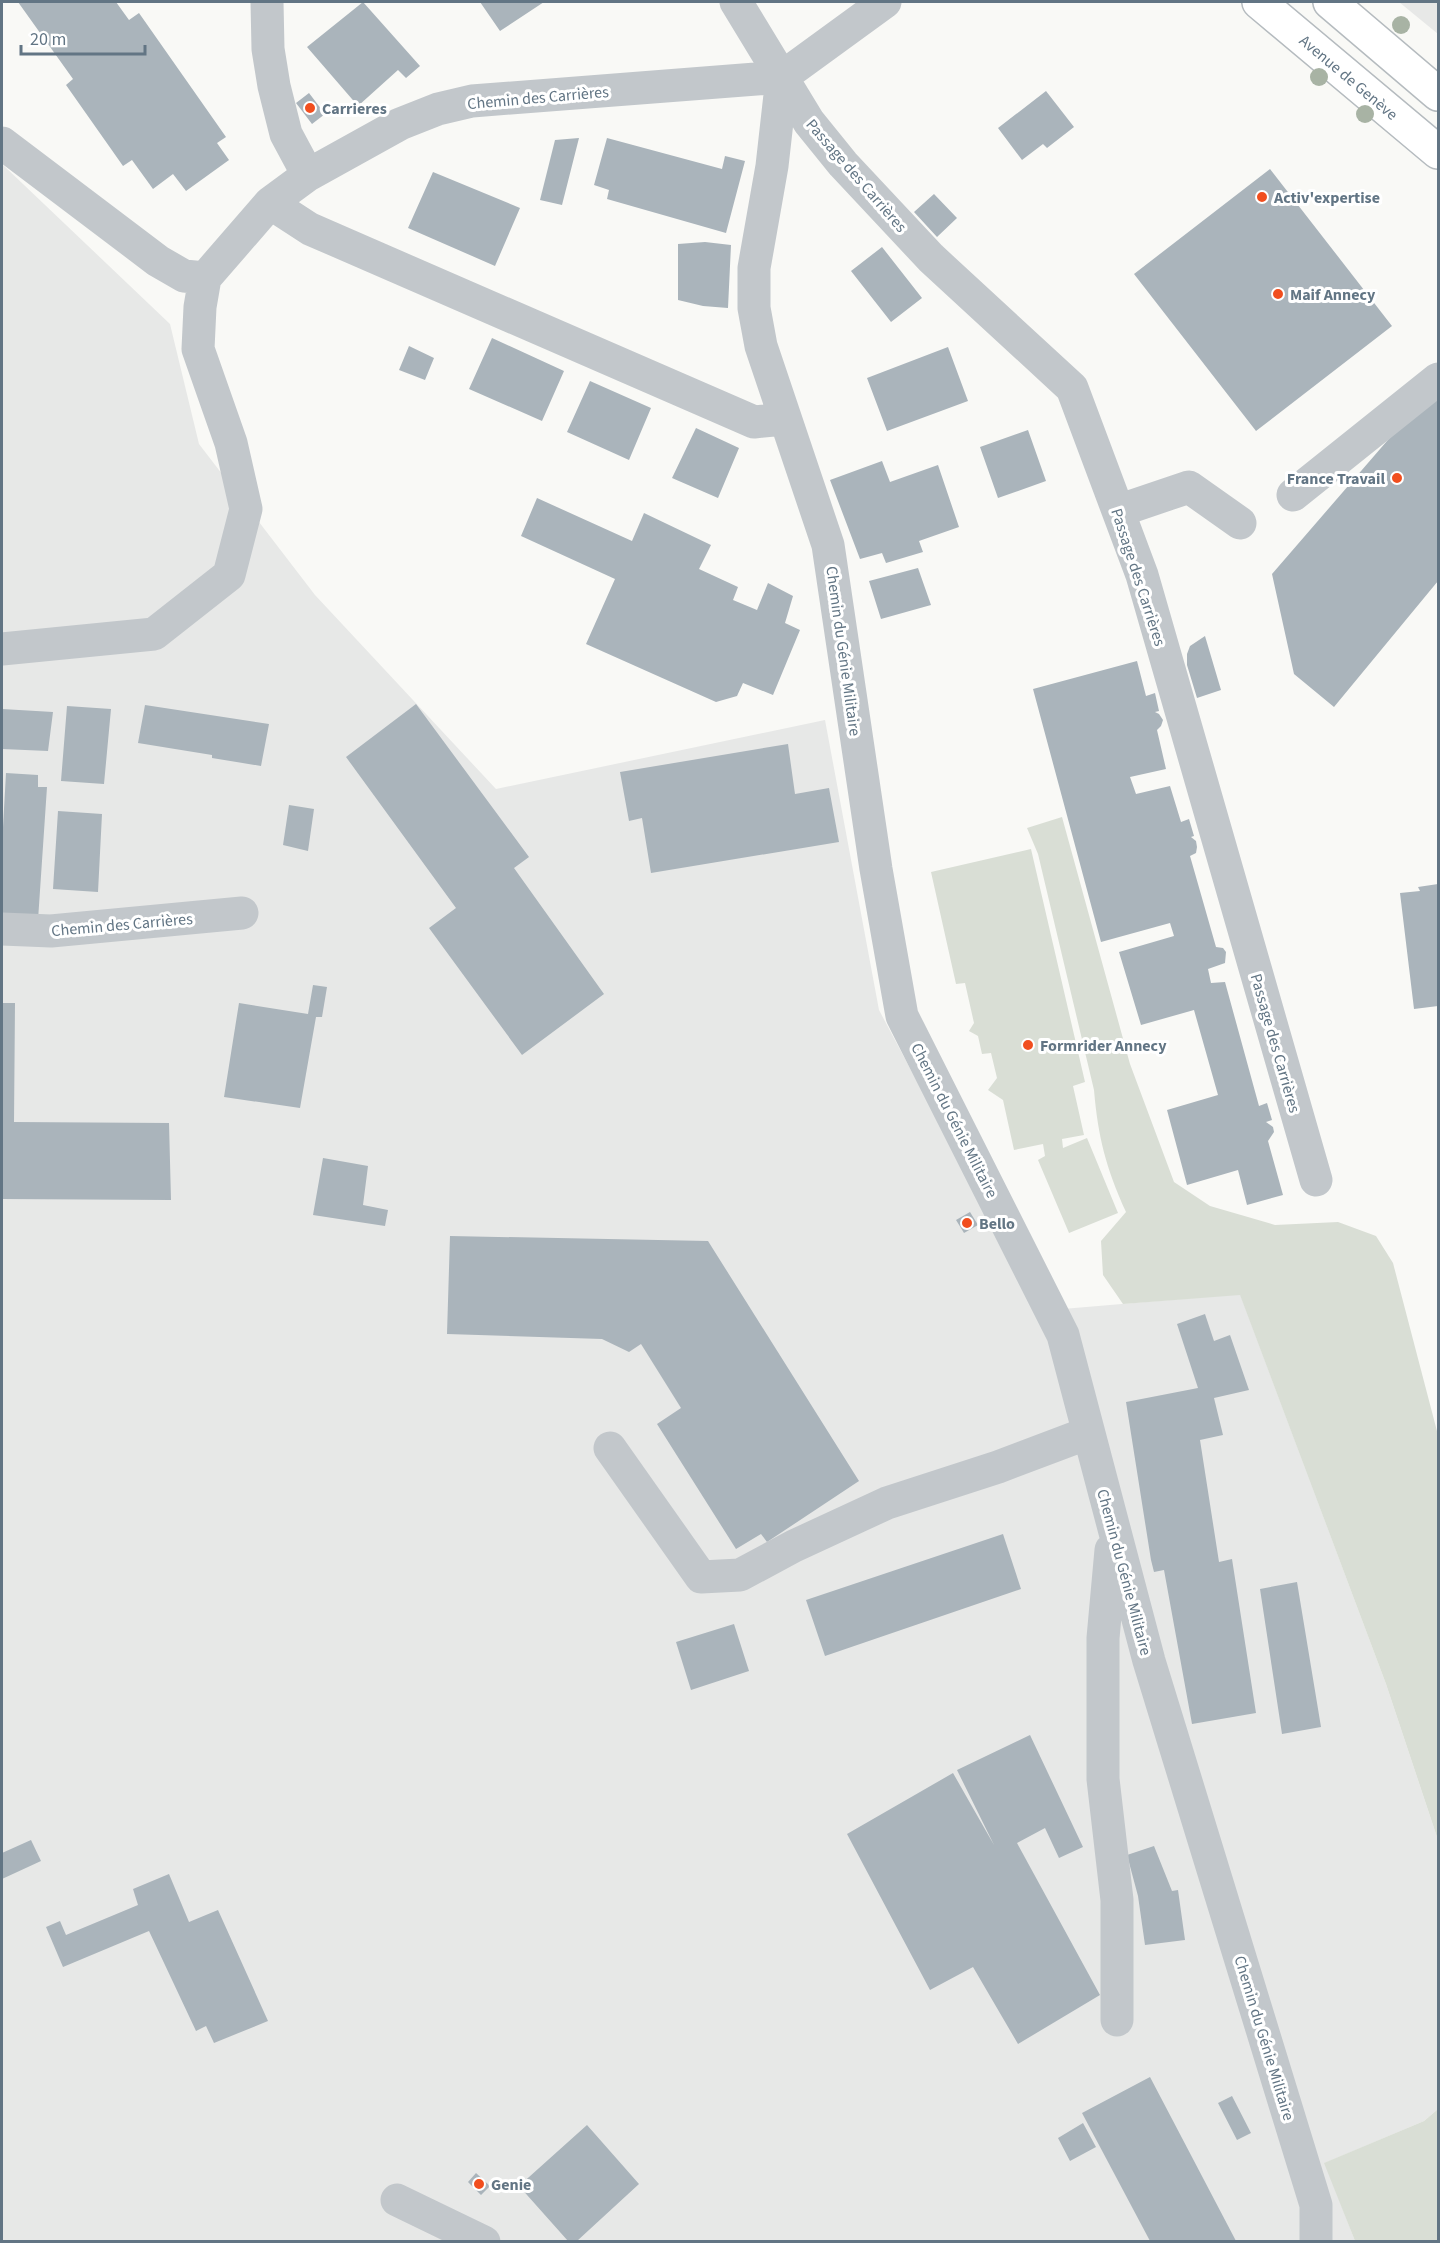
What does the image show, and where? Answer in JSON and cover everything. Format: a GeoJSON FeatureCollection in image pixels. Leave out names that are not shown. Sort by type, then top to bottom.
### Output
{"type":"FeatureCollection","features":[{"type":"Feature","properties":{"kind":"main road","name":"Avenue de Genève"},"geometry":{"type":"LineString","coordinates":[[1259,2],[1438,152]]}},
{"type":"Feature","properties":{"kind":"main road"},"geometry":{"type":"LineString","coordinates":[[1330,2],[1438,94]]}},
{"type":"Feature","properties":{"kind":"street"},"geometry":{"type":"LineString","coordinates":[[267,2],[268,49],[274,86],[286,134],[308,174]]}},
{"type":"Feature","properties":{"kind":"street","name":"Passage des Carrières"},"geometry":{"type":"LineString","coordinates":[[736,2],[809,122],[843,164],[931,258],[1072,388],[1142,575],[1316,1180]]}},
{"type":"Feature","properties":{"kind":"street"},"geometry":{"type":"LineString","coordinates":[[782,77],[885,2]]}},
{"type":"Feature","properties":{"kind":"street","name":"Chemin des Carrières"},"geometry":{"type":"LineString","coordinates":[[205,278],[270,204],[308,174],[400,124],[438,109],[472,101],[782,77]]}},
{"type":"Feature","properties":{"kind":"street","name":"Chemin du Génie Militaire"},"geometry":{"type":"LineString","coordinates":[[782,77],[772,166],[754,268],[754,308],[761,346],[828,545],[876,869],[903,1016],[1063,1335],[1149,1661],[1316,2205],[1316,2241]]}},
{"type":"Feature","properties":{"kind":"street"},"geometry":{"type":"LineString","coordinates":[[2,143],[158,261],[184,276],[205,278],[200,307],[198,349],[231,442],[246,509],[229,575],[154,634],[2,650]]}},
{"type":"Feature","properties":{"kind":"street"},"geometry":{"type":"LineString","coordinates":[[270,204],[310,229],[754,422],[784,419]]}},
{"type":"Feature","properties":{"kind":"street"},"geometry":{"type":"LineString","coordinates":[[1293,495],[1438,378]]}},
{"type":"Feature","properties":{"kind":"street"},"geometry":{"type":"LineString","coordinates":[[1118,511],[1189,487],[1240,523]]}},
{"type":"Feature","properties":{"kind":"street","name":"Chemin des Carrières"},"geometry":{"type":"LineString","coordinates":[[2,929],[51,931],[242,913]]}},
{"type":"Feature","properties":{"kind":"street"},"geometry":{"type":"LineString","coordinates":[[610,1448],[701,1577],[740,1575],[794,1546],[887,1503],[998,1467],[1088,1433]]}},
{"type":"Feature","properties":{"kind":"street"},"geometry":{"type":"LineString","coordinates":[[1113,1527],[1103,1638],[1103,1779],[1117,1900],[1117,2020]]}},
{"type":"Feature","properties":{"kind":"street"},"geometry":{"type":"LineString","coordinates":[[397,2200],[484,2241]]}},
{"type":"Feature","properties":{"kind":"shaded area"},"geometry":{"type":"Polygon","coordinates":[[[1399,2],[1438,2],[1438,34],[1399,2]]]}},
{"type":"Feature","properties":{"kind":"shaded area"},"geometry":{"type":"Polygon","coordinates":[[[2,164],[170,324],[199,444],[315,595],[496,789],[825,720],[879,1010],[1039,1311],[1240,1294],[1386,1684],[1438,1840],[1438,2109],[1424,2121],[1325,2163],[1355,2241],[2,2241],[2,164]]]}},
{"type":"Feature","properties":{"kind":"shaded area"},"geometry":{"type":"Polygon","coordinates":[[[1062,817],[1130,1064],[1174,1182],[1210,1206],[1275,1225],[1338,1222],[1376,1236],[1393,1263],[1438,1435],[1438,1840],[1386,1684],[1240,1295],[1123,1304],[1103,1275],[1101,1241],[1126,1212],[1104,1152],[1094,1090],[1038,854],[1027,828],[1062,817]]]}},
{"type":"Feature","properties":{"kind":"shaded area","name":"Formrider Annecy"},"geometry":{"type":"Polygon","coordinates":[[[1031,849],[1085,1082],[1073,1086],[1084,1135],[1062,1139],[1063,1148],[1087,1138],[1118,1213],[1069,1233],[1038,1160],[1045,1156],[1043,1144],[1014,1150],[1003,1100],[988,1090],[997,1078],[991,1053],[982,1054],[978,1036],[969,1031],[974,1023],[965,983],[956,984],[931,872],[1031,849]]]}},
{"type":"Feature","properties":{"kind":"shaded area"},"geometry":{"type":"Polygon","coordinates":[[[1438,2109],[1438,2241],[1355,2241],[1324,2163],[1424,2121],[1438,2109]]]}},
{"type":"Feature","properties":{"kind":"building"},"geometry":{"type":"Polygon","coordinates":[[[18,2],[116,2],[129,20],[139,13],[226,137],[217,143],[229,160],[186,191],[173,174],[153,189],[132,160],[123,166],[66,85],[73,79],[18,2]]]}},
{"type":"Feature","properties":{"kind":"building"},"geometry":{"type":"Polygon","coordinates":[[[363,2],[420,66],[406,78],[398,70],[358,106],[307,47],[363,2]]]}},
{"type":"Feature","properties":{"kind":"building"},"geometry":{"type":"Polygon","coordinates":[[[480,2],[544,2],[500,31],[480,2]]]}},
{"type":"Feature","properties":{"kind":"building"},"geometry":{"type":"Polygon","coordinates":[[[1046,91],[1074,127],[1047,148],[1043,144],[1022,160],[998,128],[1046,91]]]}},
{"type":"Feature","properties":{"kind":"building","name":"Carrieres"},"geometry":{"type":"Polygon","coordinates":[[[309,93],[325,114],[312,124],[296,103],[309,93]]]}},
{"type":"Feature","properties":{"kind":"building"},"geometry":{"type":"Polygon","coordinates":[[[579,138],[562,205],[540,200],[555,140],[579,138]]]}},
{"type":"Feature","properties":{"kind":"building"},"geometry":{"type":"Polygon","coordinates":[[[607,138],[722,169],[725,156],[745,161],[726,233],[607,199],[609,190],[594,185],[607,138]]]}},
{"type":"Feature","properties":{"kind":"building"},"geometry":{"type":"Polygon","coordinates":[[[1270,169],[1392,326],[1256,431],[1134,274],[1270,169]]]}},
{"type":"Feature","properties":{"kind":"building"},"geometry":{"type":"Polygon","coordinates":[[[433,172],[520,208],[495,266],[408,228],[433,172]]]}},
{"type":"Feature","properties":{"kind":"building"},"geometry":{"type":"Polygon","coordinates":[[[934,194],[957,218],[937,237],[914,212],[934,194]]]}},
{"type":"Feature","properties":{"kind":"building"},"geometry":{"type":"Polygon","coordinates":[[[705,242],[731,245],[728,308],[703,306],[678,300],[678,244],[705,242]]]}},
{"type":"Feature","properties":{"kind":"building"},"geometry":{"type":"Polygon","coordinates":[[[882,247],[922,298],[891,322],[851,271],[882,247]]]}},
{"type":"Feature","properties":{"kind":"building"},"geometry":{"type":"Polygon","coordinates":[[[492,338],[564,371],[542,421],[469,389],[492,338]]]}},
{"type":"Feature","properties":{"kind":"building"},"geometry":{"type":"Polygon","coordinates":[[[409,346],[434,358],[425,380],[399,370],[409,346]]]}},
{"type":"Feature","properties":{"kind":"building"},"geometry":{"type":"Polygon","coordinates":[[[948,347],[968,401],[887,431],[867,378],[948,347]]]}},
{"type":"Feature","properties":{"kind":"building"},"geometry":{"type":"Polygon","coordinates":[[[590,381],[651,408],[629,460],[567,432],[590,381]]]}},
{"type":"Feature","properties":{"kind":"building","name":"France Travail"},"geometry":{"type":"Polygon","coordinates":[[[1438,382],[1438,581],[1334,707],[1294,674],[1272,574],[1438,382]]]}},
{"type":"Feature","properties":{"kind":"building"},"geometry":{"type":"Polygon","coordinates":[[[696,428],[739,448],[718,498],[672,478],[696,428]]]}},
{"type":"Feature","properties":{"kind":"building"},"geometry":{"type":"Polygon","coordinates":[[[1028,430],[1046,481],[998,498],[980,447],[1028,430]]]}},
{"type":"Feature","properties":{"kind":"building"},"geometry":{"type":"Polygon","coordinates":[[[882,461],[890,482],[938,465],[959,527],[919,541],[923,552],[886,563],[882,553],[860,559],[830,480],[882,461]]]}},
{"type":"Feature","properties":{"kind":"building"},"geometry":{"type":"Polygon","coordinates":[[[537,498],[632,541],[644,513],[711,545],[699,569],[738,587],[733,600],[757,610],[768,583],[793,596],[785,623],[800,630],[773,695],[743,683],[737,696],[716,702],[586,644],[615,579],[521,536],[537,498]]]}},
{"type":"Feature","properties":{"kind":"building"},"geometry":{"type":"Polygon","coordinates":[[[918,568],[931,605],[881,619],[869,581],[918,568]]]}},
{"type":"Feature","properties":{"kind":"building"},"geometry":{"type":"Polygon","coordinates":[[[1205,636],[1221,690],[1197,698],[1187,665],[1187,654],[1190,646],[1205,636]]]}},
{"type":"Feature","properties":{"kind":"building"},"geometry":{"type":"Polygon","coordinates":[[[1137,661],[1146,696],[1155,693],[1159,711],[1155,712],[1163,720],[1157,730],[1166,769],[1130,777],[1136,794],[1170,786],[1181,822],[1189,819],[1194,836],[1191,837],[1196,841],[1197,847],[1196,853],[1190,856],[1216,947],[1223,948],[1226,952],[1225,963],[1208,969],[1211,983],[1225,982],[1259,1106],[1267,1103],[1272,1120],[1266,1122],[1273,1127],[1274,1132],[1268,1141],[1283,1195],[1247,1205],[1238,1170],[1187,1185],[1167,1110],[1218,1095],[1194,1010],[1141,1025],[1119,952],[1174,936],[1170,923],[1101,942],[1033,689],[1137,661]]]}},
{"type":"Feature","properties":{"kind":"building"},"geometry":{"type":"Polygon","coordinates":[[[416,704],[529,857],[514,868],[604,994],[522,1055],[429,928],[456,908],[346,757],[416,704]]]}},
{"type":"Feature","properties":{"kind":"building"},"geometry":{"type":"Polygon","coordinates":[[[145,705],[269,724],[261,766],[212,758],[212,755],[138,743],[145,705]]]}},
{"type":"Feature","properties":{"kind":"building"},"geometry":{"type":"Polygon","coordinates":[[[67,706],[111,709],[104,784],[61,781],[67,706]]]}},
{"type":"Feature","properties":{"kind":"building"},"geometry":{"type":"Polygon","coordinates":[[[2,709],[53,712],[48,751],[2,749],[2,709]]]}},
{"type":"Feature","properties":{"kind":"building"},"geometry":{"type":"Polygon","coordinates":[[[788,744],[795,794],[829,788],[839,842],[651,873],[642,818],[629,821],[620,772],[788,744]]]}},
{"type":"Feature","properties":{"kind":"building"},"geometry":{"type":"Polygon","coordinates":[[[6,773],[38,775],[38,787],[47,787],[38,920],[2,919],[2,845],[6,773]]]}},
{"type":"Feature","properties":{"kind":"building"},"geometry":{"type":"Polygon","coordinates":[[[289,805],[314,809],[308,851],[283,845],[289,805]]]}},
{"type":"Feature","properties":{"kind":"building"},"geometry":{"type":"Polygon","coordinates":[[[58,811],[102,814],[98,892],[53,889],[58,811]]]}},
{"type":"Feature","properties":{"kind":"building"},"geometry":{"type":"Polygon","coordinates":[[[1438,884],[1438,1006],[1414,1009],[1400,893],[1420,891],[1418,887],[1438,884]]]}},
{"type":"Feature","properties":{"kind":"building"},"geometry":{"type":"Polygon","coordinates":[[[313,985],[327,987],[322,1017],[316,1017],[300,1108],[224,1097],[239,1003],[308,1014],[313,985]]]}},
{"type":"Feature","properties":{"kind":"building"},"geometry":{"type":"Polygon","coordinates":[[[2,1003],[15,1003],[14,1122],[169,1123],[171,1200],[2,1199],[2,1003]]]}},
{"type":"Feature","properties":{"kind":"building"},"geometry":{"type":"Polygon","coordinates":[[[323,1158],[368,1166],[363,1205],[388,1210],[385,1226],[313,1215],[323,1158]]]}},
{"type":"Feature","properties":{"kind":"building","name":"Bello"},"geometry":{"type":"Polygon","coordinates":[[[970,1212],[978,1225],[964,1233],[956,1220],[970,1212]]]}},
{"type":"Feature","properties":{"kind":"building"},"geometry":{"type":"Polygon","coordinates":[[[450,1236],[708,1241],[859,1481],[767,1542],[761,1534],[736,1549],[657,1424],[681,1408],[641,1344],[629,1352],[602,1339],[447,1334],[450,1236]]]}},
{"type":"Feature","properties":{"kind":"building"},"geometry":{"type":"Polygon","coordinates":[[[1205,1314],[1214,1341],[1230,1335],[1249,1390],[1214,1398],[1223,1435],[1200,1440],[1219,1562],[1232,1559],[1256,1713],[1192,1724],[1164,1570],[1154,1572],[1151,1560],[1126,1402],[1198,1388],[1177,1324],[1205,1314]]]}},
{"type":"Feature","properties":{"kind":"building"},"geometry":{"type":"Polygon","coordinates":[[[1003,1534],[1021,1589],[825,1656],[806,1600],[1003,1534]]]}},
{"type":"Feature","properties":{"kind":"building"},"geometry":{"type":"Polygon","coordinates":[[[1297,1582],[1321,1727],[1282,1734],[1260,1589],[1297,1582]]]}},
{"type":"Feature","properties":{"kind":"building"},"geometry":{"type":"Polygon","coordinates":[[[734,1624],[749,1671],[691,1690],[676,1642],[734,1624]]]}},
{"type":"Feature","properties":{"kind":"building"},"geometry":{"type":"Polygon","coordinates":[[[1030,1735],[1083,1847],[1059,1858],[1045,1828],[1017,1843],[1100,1995],[1018,2044],[973,1967],[930,1990],[847,1834],[953,1773],[994,1845],[957,1770],[1030,1735]]]}},
{"type":"Feature","properties":{"kind":"building"},"geometry":{"type":"Polygon","coordinates":[[[31,1840],[41,1861],[2,1879],[2,1853],[31,1840]]]}},
{"type":"Feature","properties":{"kind":"building"},"geometry":{"type":"Polygon","coordinates":[[[1154,1846],[1172,1891],[1178,1890],[1185,1940],[1145,1945],[1138,1896],[1127,1855],[1154,1846]]]}},
{"type":"Feature","properties":{"kind":"building"},"geometry":{"type":"Polygon","coordinates":[[[169,1874],[189,1922],[218,1910],[268,2021],[214,2043],[206,2026],[196,2031],[149,1931],[63,1967],[46,1927],[60,1921],[66,1935],[138,1905],[133,1889],[169,1874]]]}},
{"type":"Feature","properties":{"kind":"building"},"geometry":{"type":"Polygon","coordinates":[[[1150,2077],[1236,2241],[1150,2241],[1082,2113],[1150,2077]]]}},
{"type":"Feature","properties":{"kind":"building"},"geometry":{"type":"Polygon","coordinates":[[[1232,2096],[1251,2133],[1237,2140],[1218,2103],[1232,2096]]]}},
{"type":"Feature","properties":{"kind":"building"},"geometry":{"type":"Polygon","coordinates":[[[1083,2123],[1096,2147],[1070,2161],[1058,2138],[1083,2123]]]}},
{"type":"Feature","properties":{"kind":"building"},"geometry":{"type":"Polygon","coordinates":[[[587,2125],[639,2184],[577,2241],[568,2241],[519,2186],[587,2125]]]}},
{"type":"Feature","properties":{"kind":"building","name":"Genie"},"geometry":{"type":"Polygon","coordinates":[[[476,2173],[490,2186],[481,2195],[468,2182],[476,2173]]]}},
{"type":"Feature","properties":{"kind":"place","name":"Carrieres"},"geometry":{"type":"Point","coordinates":[310,108]}},
{"type":"Feature","properties":{"kind":"place","name":"Activ'expertise"},"geometry":{"type":"Point","coordinates":[1262,197]}},
{"type":"Feature","properties":{"kind":"place","name":"Maif Annecy"},"geometry":{"type":"Point","coordinates":[1278,294]}},
{"type":"Feature","properties":{"kind":"place","name":"France Travail"},"geometry":{"type":"Point","coordinates":[1397,478]}},
{"type":"Feature","properties":{"kind":"place","name":"Formrider Annecy"},"geometry":{"type":"Point","coordinates":[1028,1045]}},
{"type":"Feature","properties":{"kind":"place","name":"Bello"},"geometry":{"type":"Point","coordinates":[967,1223]}},
{"type":"Feature","properties":{"kind":"place","name":"Genie"},"geometry":{"type":"Point","coordinates":[479,2184]}}]}
